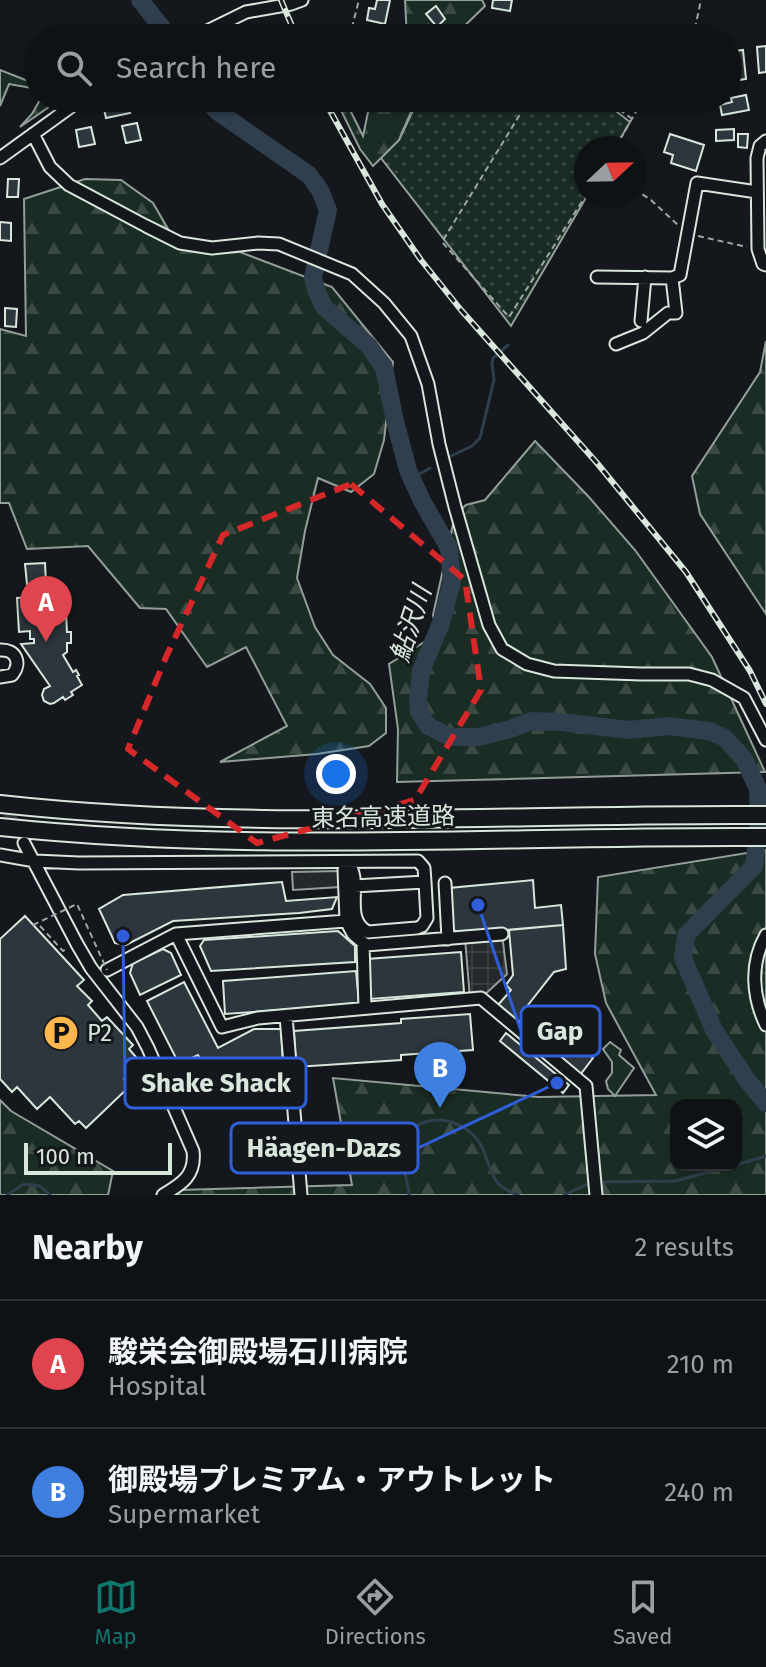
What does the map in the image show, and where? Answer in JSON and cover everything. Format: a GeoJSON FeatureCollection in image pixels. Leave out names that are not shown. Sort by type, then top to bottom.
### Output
{"type":"FeatureCollection","features":[{"type":"Feature","properties":{"kind":"highway","name":"東名高速道路"},"geometry":{"type":"LineString","coordinates":[[0,804],[132,815],[220,818],[766,815]]}},
{"type":"Feature","properties":{"kind":"highway","name":"東名高速道路"},"geometry":{"type":"LineString","coordinates":[[0,827],[215,841],[369,843],[691,837],[766,840]]}},
{"type":"Feature","properties":{"kind":"street"},"geometry":{"type":"LineString","coordinates":[[222,24],[265,4],[283,5],[302,0]]}},
{"type":"Feature","properties":{"kind":"street"},"geometry":{"type":"LineString","coordinates":[[0,158],[64,112]]}},
{"type":"Feature","properties":{"kind":"street"},"geometry":{"type":"LineString","coordinates":[[33,134],[50,167],[69,185],[180,243],[212,248],[279,244],[352,274],[384,303],[411,336],[428,384],[455,507],[489,625],[502,649],[527,664],[554,671],[689,674],[712,680],[744,698],[766,740]]}},
{"type":"Feature","properties":{"kind":"street"},"geometry":{"type":"LineString","coordinates":[[766,141],[760,146],[757,158],[758,249],[766,265]]}},
{"type":"Feature","properties":{"kind":"street"},"geometry":{"type":"LineString","coordinates":[[597,277],[672,278],[680,275],[697,183],[757,192]]}},
{"type":"Feature","properties":{"kind":"street"},"geometry":{"type":"LineString","coordinates":[[641,321],[645,277]]}},
{"type":"Feature","properties":{"kind":"street"},"geometry":{"type":"LineString","coordinates":[[616,344],[643,333],[668,313],[676,313],[672,278]]}},
{"type":"Feature","properties":{"kind":"street"},"geometry":{"type":"LineString","coordinates":[[0,650],[10,651],[18,662],[12,675],[0,677]]}},
{"type":"Feature","properties":{"kind":"street"},"geometry":{"type":"LineString","coordinates":[[24,843],[84,956],[137,1027],[193,1151],[190,1175],[178,1187],[163,1195]]}},
{"type":"Feature","properties":{"kind":"street"},"geometry":{"type":"LineString","coordinates":[[0,855],[35,861],[346,867],[418,861],[424,868],[425,882],[427,918],[422,926],[368,932],[360,927],[353,869],[346,867]]}},
{"type":"Feature","properties":{"kind":"street"},"geometry":{"type":"LineString","coordinates":[[346,867],[346,921],[363,944],[502,934]]}},
{"type":"Feature","properties":{"kind":"street"},"geometry":{"type":"LineString","coordinates":[[354,886],[425,882]]}},
{"type":"Feature","properties":{"kind":"street"},"geometry":{"type":"LineString","coordinates":[[445,883],[448,939]]}},
{"type":"Feature","properties":{"kind":"street"},"geometry":{"type":"LineString","coordinates":[[107,970],[176,934],[346,921]]}},
{"type":"Feature","properties":{"kind":"street"},"geometry":{"type":"LineString","coordinates":[[176,934],[222,1027],[258,1018],[481,998],[586,1086],[596,1195]]}},
{"type":"Feature","properties":{"kind":"street"},"geometry":{"type":"LineString","coordinates":[[766,935],[757,959],[754,987],[766,1025]]}},
{"type":"Feature","properties":{"kind":"street"},"geometry":{"type":"LineString","coordinates":[[363,944],[365,1008]]}},
{"type":"Feature","properties":{"kind":"street"},"geometry":{"type":"LineString","coordinates":[[286,1016],[301,1195]]}},
{"type":"Feature","properties":{"kind":"path"},"geometry":{"type":"LineString","coordinates":[[353,24],[359,0]]}},
{"type":"Feature","properties":{"kind":"path"},"geometry":{"type":"LineString","coordinates":[[696,24],[701,0]]}},
{"type":"Feature","properties":{"kind":"path"},"geometry":{"type":"LineString","coordinates":[[521,112],[442,242],[509,317],[578,208]]}},
{"type":"Feature","properties":{"kind":"path"},"geometry":{"type":"LineString","coordinates":[[623,112],[632,118]]}},
{"type":"Feature","properties":{"kind":"path"},"geometry":{"type":"LineString","coordinates":[[622,136],[636,112]]}},
{"type":"Feature","properties":{"kind":"path"},"geometry":{"type":"LineString","coordinates":[[33,925],[77,904],[107,970]]}},
{"type":"Feature","properties":{"kind":"path"},"geometry":{"type":"LineString","coordinates":[[40,926],[63,951],[69,947]]}},
{"type":"Feature","properties":{"kind":"highlighted area"},"geometry":{"type":"Polygon","coordinates":[[[351,484],[465,580],[481,690],[415,800],[257,843],[128,749],[166,657],[223,535],[351,484]]]}},
{"type":"Feature","properties":{"kind":"green space"},"geometry":{"type":"Polygon","coordinates":[[[405,0],[482,0],[485,6],[466,24],[406,24],[405,0]]]}},
{"type":"Feature","properties":{"kind":"green space"},"geometry":{"type":"Polygon","coordinates":[[[0,70],[24,79],[24,87],[9,84],[0,106],[0,70]]]}},
{"type":"Feature","properties":{"kind":"green space"},"geometry":{"type":"Polygon","coordinates":[[[42,112],[20,127],[32,114],[42,112]]]}},
{"type":"Feature","properties":{"kind":"green space"},"geometry":{"type":"Polygon","coordinates":[[[342,112],[351,112],[363,136],[368,112],[411,112],[399,140],[373,166],[360,149],[342,112]]]}},
{"type":"Feature","properties":{"kind":"green space"},"geometry":{"type":"Polygon","coordinates":[[[412,112],[617,112],[630,122],[622,136],[574,136],[574,208],[580,208],[511,326],[381,158],[399,140],[412,112]]]}},
{"type":"Feature","properties":{"kind":"green space"},"geometry":{"type":"Polygon","coordinates":[[[85,179],[121,180],[153,203],[175,241],[240,252],[332,287],[393,362],[384,440],[374,474],[351,492],[318,478],[297,578],[315,627],[333,655],[370,684],[386,708],[386,733],[369,746],[317,754],[220,762],[287,726],[246,647],[207,667],[166,609],[140,608],[88,546],[27,549],[9,503],[0,503],[0,329],[26,336],[24,199],[85,179]]]}},
{"type":"Feature","properties":{"kind":"green space"},"geometry":{"type":"Polygon","coordinates":[[[766,341],[766,614],[700,514],[692,476],[760,372],[766,341]]]}},
{"type":"Feature","properties":{"kind":"green space"},"geometry":{"type":"Polygon","coordinates":[[[535,441],[635,550],[712,657],[765,772],[397,782],[398,729],[389,664],[437,634],[433,615],[455,515],[466,505],[485,500],[535,441]]]}},
{"type":"Feature","properties":{"kind":"green space"},"geometry":{"type":"Polygon","coordinates":[[[766,850],[766,1195],[156,1195],[180,1190],[352,1185],[333,1078],[539,1097],[656,1095],[606,1003],[595,954],[598,877],[766,850]]]}},
{"type":"Feature","properties":{"kind":"green space"},"geometry":{"type":"Polygon","coordinates":[[[610,1042],[621,1050],[619,1055],[634,1068],[615,1096],[608,1089],[606,1081],[612,1073],[612,1062],[603,1049],[610,1042]]]}},
{"type":"Feature","properties":{"kind":"green space"},"geometry":{"type":"Polygon","coordinates":[[[0,1100],[11,1111],[113,1171],[108,1195],[0,1195],[0,1100]]]}},
{"type":"Feature","properties":{"kind":"shaded area"},"geometry":{"type":"Polygon","coordinates":[[[339,871],[340,887],[293,890],[292,872],[339,871]]]}},
{"type":"Feature","properties":{"kind":"shaded area"},"geometry":{"type":"Polygon","coordinates":[[[502,934],[507,974],[481,998],[470,999],[465,938],[502,934]]]}},
{"type":"Feature","properties":{"kind":"building"},"geometry":{"type":"Polygon","coordinates":[[[377,0],[390,0],[385,24],[367,20],[369,8],[375,9],[377,0]]]}},
{"type":"Feature","properties":{"kind":"building"},"geometry":{"type":"Polygon","coordinates":[[[493,0],[512,0],[510,11],[492,8],[493,0]]]}},
{"type":"Feature","properties":{"kind":"building"},"geometry":{"type":"Polygon","coordinates":[[[436,6],[445,19],[434,24],[426,14],[436,6]]]}},
{"type":"Feature","properties":{"kind":"building"},"geometry":{"type":"Polygon","coordinates":[[[766,46],[766,72],[759,73],[757,47],[766,46]]]}},
{"type":"Feature","properties":{"kind":"building"},"geometry":{"type":"Polygon","coordinates":[[[742,50],[746,79],[742,80],[742,50]]]}},
{"type":"Feature","properties":{"kind":"building"},"geometry":{"type":"Polygon","coordinates":[[[746,95],[749,110],[742,111],[742,96],[746,95]]]}},
{"type":"Feature","properties":{"kind":"building"},"geometry":{"type":"Polygon","coordinates":[[[105,112],[130,112],[130,113],[106,118],[105,112]]]}},
{"type":"Feature","properties":{"kind":"building"},"geometry":{"type":"Polygon","coordinates":[[[137,123],[141,140],[126,143],[122,126],[137,123]]]}},
{"type":"Feature","properties":{"kind":"building"},"geometry":{"type":"Polygon","coordinates":[[[91,127],[95,144],[79,147],[76,130],[91,127]]]}},
{"type":"Feature","properties":{"kind":"building"},"geometry":{"type":"Polygon","coordinates":[[[734,129],[734,140],[716,141],[716,130],[734,129]]]}},
{"type":"Feature","properties":{"kind":"building"},"geometry":{"type":"Polygon","coordinates":[[[670,134],[704,145],[696,171],[671,163],[673,155],[664,152],[670,134]]]}},
{"type":"Feature","properties":{"kind":"building"},"geometry":{"type":"Polygon","coordinates":[[[738,134],[748,134],[747,148],[738,147],[738,134]]]}},
{"type":"Feature","properties":{"kind":"building"},"geometry":{"type":"Polygon","coordinates":[[[8,179],[19,179],[18,197],[7,197],[8,179]]]}},
{"type":"Feature","properties":{"kind":"building"},"geometry":{"type":"Polygon","coordinates":[[[0,222],[11,223],[11,241],[0,240],[0,222]]]}},
{"type":"Feature","properties":{"kind":"building"},"geometry":{"type":"Polygon","coordinates":[[[5,308],[17,309],[16,327],[5,326],[5,308]]]}},
{"type":"Feature","properties":{"kind":"building"},"geometry":{"type":"Polygon","coordinates":[[[45,563],[46,584],[41,584],[42,597],[65,595],[67,632],[71,632],[71,643],[67,643],[67,652],[63,655],[73,672],[76,670],[82,685],[65,700],[63,697],[50,704],[44,701],[42,695],[44,689],[50,686],[21,644],[34,643],[34,639],[30,639],[30,631],[19,632],[17,598],[33,597],[33,593],[38,592],[37,585],[27,584],[25,564],[45,563]]]}},
{"type":"Feature","properties":{"kind":"building"},"geometry":{"type":"Polygon","coordinates":[[[533,880],[535,908],[561,905],[563,925],[459,934],[453,929],[449,888],[533,880]]]}},
{"type":"Feature","properties":{"kind":"building"},"geometry":{"type":"Polygon","coordinates":[[[282,882],[286,901],[337,897],[332,909],[173,921],[126,945],[115,943],[99,909],[123,895],[282,882]]]}},
{"type":"Feature","properties":{"kind":"building","name":"P2"},"geometry":{"type":"Polygon","coordinates":[[[25,916],[84,980],[77,986],[92,1001],[88,1005],[102,1021],[107,1017],[133,1045],[129,1049],[141,1063],[124,1079],[130,1086],[86,1128],[79,1121],[75,1124],[50,1097],[37,1109],[17,1087],[12,1092],[0,1079],[0,939],[25,916]]]}},
{"type":"Feature","properties":{"kind":"building"},"geometry":{"type":"Polygon","coordinates":[[[563,925],[566,969],[554,972],[528,1005],[593,1058],[580,1075],[498,1005],[511,990],[506,985],[513,975],[509,930],[563,925]]]}},
{"type":"Feature","properties":{"kind":"building"},"geometry":{"type":"Polygon","coordinates":[[[338,931],[355,946],[355,962],[211,971],[200,946],[204,940],[338,931]]]}},
{"type":"Feature","properties":{"kind":"building"},"geometry":{"type":"Polygon","coordinates":[[[163,949],[171,953],[181,975],[140,995],[130,973],[133,963],[163,949]]]}},
{"type":"Feature","properties":{"kind":"building"},"geometry":{"type":"Polygon","coordinates":[[[461,952],[464,992],[370,999],[367,959],[461,952]]]}},
{"type":"Feature","properties":{"kind":"building"},"geometry":{"type":"Polygon","coordinates":[[[356,971],[359,1004],[225,1014],[223,981],[356,971]]]}},
{"type":"Feature","properties":{"kind":"building"},"geometry":{"type":"Polygon","coordinates":[[[184,982],[218,1048],[254,1029],[281,1029],[283,1066],[269,1067],[254,1076],[255,1098],[222,1099],[198,1055],[179,1064],[147,1001],[184,982]]]}},
{"type":"Feature","properties":{"kind":"building"},"geometry":{"type":"Polygon","coordinates":[[[470,1014],[473,1050],[401,1055],[401,1060],[296,1067],[294,1031],[470,1014]]]}},
{"type":"Feature","properties":{"kind":"building"},"geometry":{"type":"Polygon","coordinates":[[[506,1033],[569,1085],[563,1093],[500,1041],[506,1033]]]}},
{"type":"Feature","properties":{"kind":"waterway","name":"鮎沢川"},"geometry":{"type":"LineString","coordinates":[[140,0],[159,24]]}},
{"type":"Feature","properties":{"kind":"waterway","name":"鮎沢川"},"geometry":{"type":"LineString","coordinates":[[218,112],[309,175],[320,190],[328,210],[313,277],[316,290],[324,307],[369,346],[384,368],[408,470],[449,548],[452,582],[441,623],[421,671],[419,712],[428,726],[450,737],[478,737],[532,721],[629,730],[668,726],[709,731],[725,738],[744,759],[758,789],[759,823],[754,866],[686,935],[683,958],[714,1030],[766,1103]]}},
{"type":"Feature","properties":{"kind":"waterway"},"geometry":{"type":"LineString","coordinates":[[451,456],[472,446],[480,438],[494,380],[493,358],[508,345]]}},
{"type":"Feature","properties":{"kind":"waterway"},"geometry":{"type":"LineString","coordinates":[[411,479],[430,468]]}},
{"type":"Feature","properties":{"kind":"waterway"},"geometry":{"type":"LineString","coordinates":[[409,1195],[401,1144],[412,1128],[433,1120],[458,1124],[472,1134],[482,1147],[497,1182],[518,1195]]}},
{"type":"Feature","properties":{"kind":"waterway"},"geometry":{"type":"LineString","coordinates":[[742,1163],[766,1156]]}},
{"type":"Feature","properties":{"kind":"waterway"},"geometry":{"type":"LineString","coordinates":[[597,1182],[675,1181],[713,1171]]}},
{"type":"Feature","properties":{"kind":"waterway"},"geometry":{"type":"LineString","coordinates":[[564,1195],[590,1183]]}},
{"type":"Feature","properties":{"kind":"waterway"},"geometry":{"type":"LineString","coordinates":[[7,1195],[24,1184],[40,1186],[50,1195]]}},
{"type":"Feature","properties":{"kind":"tunnel"},"geometry":{"type":"LineString","coordinates":[[0,796],[18,831]]}},
{"type":"Feature","properties":{"kind":"railway"},"geometry":{"type":"LineString","coordinates":[[281,0],[291,24]]}},
{"type":"Feature","properties":{"kind":"railway"},"geometry":{"type":"LineString","coordinates":[[331,112],[382,204],[421,260],[461,310],[597,463],[686,572],[750,671],[766,704]]}},
{"type":"Feature","properties":{"kind":"place","name":"駿栄会御殿場石川病院"},"geometry":{"type":"Point","coordinates":[46,642]}},
{"type":"Feature","properties":{"kind":"place","name":"Gap"},"geometry":{"type":"Point","coordinates":[478,905]}},
{"type":"Feature","properties":{"kind":"place","name":"Shake Shack"},"geometry":{"type":"Point","coordinates":[123,936]}},
{"type":"Feature","properties":{"kind":"place","name":"P2"},"geometry":{"type":"Point","coordinates":[61,1033]}},
{"type":"Feature","properties":{"kind":"place","name":"Häagen-Dazs"},"geometry":{"type":"Point","coordinates":[557,1083]}},
{"type":"Feature","properties":{"kind":"place","name":"御殿場プレミアム・アウトレット"},"geometry":{"type":"Point","coordinates":[440,1108]}}]}
